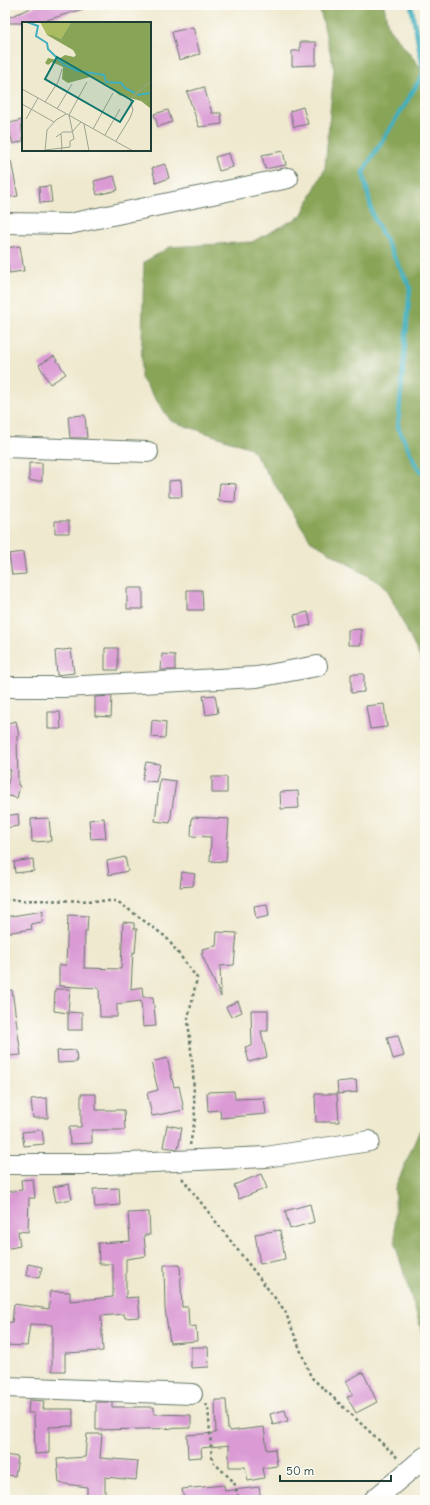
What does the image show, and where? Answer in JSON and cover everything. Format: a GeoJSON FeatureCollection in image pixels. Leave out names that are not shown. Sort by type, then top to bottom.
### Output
{"type":"FeatureCollection","features":[{"type":"Feature","properties":{"kind":"street"},"geometry":{"type":"LineString","coordinates":[[5,223],[69,224],[288,178]]}},
{"type":"Feature","properties":{"kind":"street"},"geometry":{"type":"LineString","coordinates":[[5,447],[148,452]]}},
{"type":"Feature","properties":{"kind":"street"},"geometry":{"type":"LineString","coordinates":[[5,687],[64,687],[257,677],[316,666]]}},
{"type":"Feature","properties":{"kind":"street"},"geometry":{"type":"LineString","coordinates":[[5,1164],[106,1164],[171,1160],[266,1158],[369,1141]]}},
{"type":"Feature","properties":{"kind":"street"},"geometry":{"type":"LineString","coordinates":[[5,1387],[192,1394]]}},
{"type":"Feature","properties":{"kind":"street"},"geometry":{"type":"LineString","coordinates":[[374,1500],[425,1457]]}},
{"type":"Feature","properties":{"kind":"path"},"geometry":{"type":"LineString","coordinates":[[5,900],[118,900],[166,937],[196,978],[188,1019],[193,1071],[195,1119],[188,1155],[171,1160],[177,1172],[284,1311],[311,1377],[409,1469]]}},
{"type":"Feature","properties":{"kind":"path"},"geometry":{"type":"LineString","coordinates":[[192,1394],[208,1406],[212,1461],[234,1482],[239,1500]]}},
{"type":"Feature","properties":{"kind":"green space"},"geometry":{"type":"Polygon","coordinates":[[[319,5],[384,5],[388,27],[425,73],[425,683],[423,664],[386,587],[311,541],[251,448],[171,421],[141,378],[144,262],[170,247],[252,242],[301,216],[325,168],[334,69],[319,5]]]}},
{"type":"Feature","properties":{"kind":"green space"},"geometry":{"type":"Polygon","coordinates":[[[425,1118],[425,1342],[395,1244],[395,1188],[425,1118]]]}},
{"type":"Feature","properties":{"kind":"building"},"geometry":{"type":"Polygon","coordinates":[[[38,5],[85,5],[86,8],[40,22],[5,23],[5,19],[38,5]]]}},
{"type":"Feature","properties":{"kind":"building"},"geometry":{"type":"Polygon","coordinates":[[[193,27],[200,54],[179,60],[172,32],[193,27]]]}},
{"type":"Feature","properties":{"kind":"building"},"geometry":{"type":"Polygon","coordinates":[[[300,42],[316,42],[316,65],[292,66],[292,51],[300,51],[300,42]]]}},
{"type":"Feature","properties":{"kind":"building"},"geometry":{"type":"Polygon","coordinates":[[[204,87],[212,113],[221,113],[222,124],[199,127],[187,92],[204,87]]]}},
{"type":"Feature","properties":{"kind":"building"},"geometry":{"type":"Polygon","coordinates":[[[303,107],[308,124],[294,127],[290,111],[303,107]]]}},
{"type":"Feature","properties":{"kind":"building"},"geometry":{"type":"Polygon","coordinates":[[[168,110],[172,122],[158,127],[154,114],[168,110]]]}},
{"type":"Feature","properties":{"kind":"building"},"geometry":{"type":"Polygon","coordinates":[[[21,120],[22,141],[13,144],[7,124],[21,120]]]}},
{"type":"Feature","properties":{"kind":"building"},"geometry":{"type":"Polygon","coordinates":[[[283,151],[286,165],[265,169],[262,155],[283,151]]]}},
{"type":"Feature","properties":{"kind":"building"},"geometry":{"type":"Polygon","coordinates":[[[229,153],[233,167],[219,171],[215,157],[229,153]]]}},
{"type":"Feature","properties":{"kind":"building"},"geometry":{"type":"Polygon","coordinates":[[[11,161],[18,196],[5,198],[5,162],[11,161]]]}},
{"type":"Feature","properties":{"kind":"building"},"geometry":{"type":"Polygon","coordinates":[[[165,164],[169,178],[156,183],[152,168],[165,164]]]}},
{"type":"Feature","properties":{"kind":"building"},"geometry":{"type":"Polygon","coordinates":[[[114,176],[118,190],[97,195],[94,181],[114,176]]]}},
{"type":"Feature","properties":{"kind":"building"},"geometry":{"type":"Polygon","coordinates":[[[50,186],[52,202],[40,203],[39,187],[50,186]]]}},
{"type":"Feature","properties":{"kind":"building"},"geometry":{"type":"Polygon","coordinates":[[[20,246],[24,271],[9,273],[5,248],[20,246]]]}},
{"type":"Feature","properties":{"kind":"building"},"geometry":{"type":"Polygon","coordinates":[[[54,356],[66,374],[50,384],[39,365],[54,356]]]}},
{"type":"Feature","properties":{"kind":"building"},"geometry":{"type":"Polygon","coordinates":[[[85,415],[87,438],[70,438],[68,416],[85,415]]]}},
{"type":"Feature","properties":{"kind":"building"},"geometry":{"type":"Polygon","coordinates":[[[29,463],[42,463],[42,481],[29,481],[29,463]]]}},
{"type":"Feature","properties":{"kind":"building"},"geometry":{"type":"Polygon","coordinates":[[[181,480],[182,497],[169,497],[169,481],[181,480]]]}},
{"type":"Feature","properties":{"kind":"building"},"geometry":{"type":"Polygon","coordinates":[[[220,483],[236,484],[235,502],[218,501],[220,483]]]}},
{"type":"Feature","properties":{"kind":"building"},"geometry":{"type":"Polygon","coordinates":[[[55,521],[69,521],[69,533],[55,533],[55,521]]]}},
{"type":"Feature","properties":{"kind":"building"},"geometry":{"type":"Polygon","coordinates":[[[23,552],[26,574],[12,575],[9,554],[23,552]]]}},
{"type":"Feature","properties":{"kind":"building"},"geometry":{"type":"Polygon","coordinates":[[[127,588],[143,588],[143,609],[127,609],[127,588]]]}},
{"type":"Feature","properties":{"kind":"building"},"geometry":{"type":"Polygon","coordinates":[[[187,590],[202,590],[203,610],[187,610],[187,590]]]}},
{"type":"Feature","properties":{"kind":"building"},"geometry":{"type":"Polygon","coordinates":[[[308,612],[311,625],[297,628],[294,615],[308,612]]]}},
{"type":"Feature","properties":{"kind":"building"},"geometry":{"type":"Polygon","coordinates":[[[361,629],[361,645],[348,645],[348,630],[361,629]]]}},
{"type":"Feature","properties":{"kind":"building"},"geometry":{"type":"Polygon","coordinates":[[[105,648],[118,648],[118,670],[105,670],[105,648]]]}},
{"type":"Feature","properties":{"kind":"building"},"geometry":{"type":"Polygon","coordinates":[[[71,649],[74,673],[57,675],[55,651],[71,649]]]}},
{"type":"Feature","properties":{"kind":"building"},"geometry":{"type":"Polygon","coordinates":[[[162,654],[175,655],[175,670],[161,670],[162,654]]]}},
{"type":"Feature","properties":{"kind":"building"},"geometry":{"type":"Polygon","coordinates":[[[351,674],[364,674],[364,692],[351,693],[351,674]]]}},
{"type":"Feature","properties":{"kind":"building"},"geometry":{"type":"Polygon","coordinates":[[[215,695],[218,713],[206,715],[203,696],[215,695]]]}},
{"type":"Feature","properties":{"kind":"building"},"geometry":{"type":"Polygon","coordinates":[[[112,696],[111,717],[95,716],[95,697],[112,696]]]}},
{"type":"Feature","properties":{"kind":"building"},"geometry":{"type":"Polygon","coordinates":[[[384,704],[387,727],[370,729],[366,706],[384,704]]]}},
{"type":"Feature","properties":{"kind":"building"},"geometry":{"type":"Polygon","coordinates":[[[48,712],[60,712],[61,729],[48,729],[48,712]]]}},
{"type":"Feature","properties":{"kind":"building"},"geometry":{"type":"Polygon","coordinates":[[[152,720],[166,722],[165,738],[151,737],[152,720]]]}},
{"type":"Feature","properties":{"kind":"building"},"geometry":{"type":"Polygon","coordinates":[[[16,721],[19,736],[17,736],[18,785],[20,786],[17,798],[5,795],[11,770],[5,770],[5,724],[16,721]]]}},
{"type":"Feature","properties":{"kind":"building"},"geometry":{"type":"Polygon","coordinates":[[[146,762],[160,764],[156,782],[142,780],[146,762]]]}},
{"type":"Feature","properties":{"kind":"building"},"geometry":{"type":"Polygon","coordinates":[[[212,777],[227,777],[227,793],[212,793],[212,777]]]}},
{"type":"Feature","properties":{"kind":"building"},"geometry":{"type":"Polygon","coordinates":[[[160,779],[176,781],[170,823],[155,821],[160,779]]]}},
{"type":"Feature","properties":{"kind":"building"},"geometry":{"type":"Polygon","coordinates":[[[298,791],[299,808],[281,809],[280,792],[298,791]]]}},
{"type":"Feature","properties":{"kind":"building"},"geometry":{"type":"Polygon","coordinates":[[[18,814],[19,826],[5,828],[5,816],[18,814]]]}},
{"type":"Feature","properties":{"kind":"building"},"geometry":{"type":"Polygon","coordinates":[[[192,817],[229,819],[226,862],[210,861],[211,837],[191,836],[192,817]]]}},
{"type":"Feature","properties":{"kind":"building"},"geometry":{"type":"Polygon","coordinates":[[[49,818],[51,841],[32,842],[31,819],[49,818]]]}},
{"type":"Feature","properties":{"kind":"building"},"geometry":{"type":"Polygon","coordinates":[[[104,818],[106,838],[91,839],[89,820],[104,818]]]}},
{"type":"Feature","properties":{"kind":"building"},"geometry":{"type":"Polygon","coordinates":[[[125,857],[128,871],[109,875],[107,861],[125,857]]]}},
{"type":"Feature","properties":{"kind":"building"},"geometry":{"type":"Polygon","coordinates":[[[33,859],[34,871],[15,873],[14,862],[33,859]]]}},
{"type":"Feature","properties":{"kind":"building"},"geometry":{"type":"Polygon","coordinates":[[[182,872],[195,874],[193,886],[180,887],[182,872]]]}},
{"type":"Feature","properties":{"kind":"building"},"geometry":{"type":"Polygon","coordinates":[[[267,904],[269,916],[256,919],[254,906],[267,904]]]}},
{"type":"Feature","properties":{"kind":"building"},"geometry":{"type":"Polygon","coordinates":[[[43,911],[42,922],[31,924],[32,929],[6,933],[5,917],[43,911]]]}},
{"type":"Feature","properties":{"kind":"building"},"geometry":{"type":"Polygon","coordinates":[[[68,915],[88,916],[87,932],[85,932],[84,968],[121,969],[123,922],[134,923],[134,929],[137,929],[135,953],[133,952],[131,989],[142,987],[143,997],[153,997],[156,1026],[143,1027],[141,1001],[117,1004],[117,1017],[100,1017],[99,988],[59,986],[59,965],[66,965],[68,915]]]}},
{"type":"Feature","properties":{"kind":"building"},"geometry":{"type":"Polygon","coordinates":[[[217,932],[237,933],[234,965],[220,966],[221,997],[201,953],[203,953],[202,949],[216,946],[217,932]]]}},
{"type":"Feature","properties":{"kind":"building"},"geometry":{"type":"Polygon","coordinates":[[[55,989],[70,989],[68,1012],[82,1013],[82,1030],[68,1030],[68,1013],[54,1011],[55,989]]]}},
{"type":"Feature","properties":{"kind":"building"},"geometry":{"type":"Polygon","coordinates":[[[12,990],[21,1055],[8,1056],[5,1035],[5,991],[12,990]]]}},
{"type":"Feature","properties":{"kind":"building"},"geometry":{"type":"Polygon","coordinates":[[[238,1001],[242,1012],[231,1017],[226,1007],[238,1001]]]}},
{"type":"Feature","properties":{"kind":"building"},"geometry":{"type":"Polygon","coordinates":[[[251,1010],[268,1010],[268,1031],[261,1031],[267,1057],[249,1062],[245,1047],[252,1046],[251,1010]]]}},
{"type":"Feature","properties":{"kind":"building"},"geometry":{"type":"Polygon","coordinates":[[[398,1035],[404,1056],[393,1059],[387,1037],[398,1035]]]}},
{"type":"Feature","properties":{"kind":"building"},"geometry":{"type":"Polygon","coordinates":[[[76,1050],[77,1062],[58,1063],[57,1051],[76,1050]]]}},
{"type":"Feature","properties":{"kind":"building"},"geometry":{"type":"Polygon","coordinates":[[[167,1058],[174,1087],[179,1086],[184,1110],[152,1116],[147,1093],[158,1090],[151,1062],[167,1058]]]}},
{"type":"Feature","properties":{"kind":"building"},"geometry":{"type":"Polygon","coordinates":[[[356,1080],[357,1092],[338,1094],[337,1082],[356,1080]]]}},
{"type":"Feature","properties":{"kind":"building"},"geometry":{"type":"Polygon","coordinates":[[[234,1091],[235,1099],[264,1098],[266,1114],[221,1118],[220,1110],[208,1111],[207,1092],[234,1091]]]}},
{"type":"Feature","properties":{"kind":"building"},"geometry":{"type":"Polygon","coordinates":[[[81,1094],[96,1094],[96,1110],[124,1110],[125,1130],[92,1130],[92,1143],[70,1144],[69,1127],[81,1127],[81,1094]]]}},
{"type":"Feature","properties":{"kind":"building"},"geometry":{"type":"Polygon","coordinates":[[[315,1094],[337,1094],[339,1122],[316,1122],[315,1094]]]}},
{"type":"Feature","properties":{"kind":"building"},"geometry":{"type":"Polygon","coordinates":[[[47,1098],[48,1118],[33,1118],[31,1099],[47,1098]]]}},
{"type":"Feature","properties":{"kind":"building"},"geometry":{"type":"Polygon","coordinates":[[[167,1125],[182,1128],[178,1149],[163,1147],[167,1125]]]}},
{"type":"Feature","properties":{"kind":"building"},"geometry":{"type":"Polygon","coordinates":[[[42,1130],[44,1144],[24,1146],[22,1132],[42,1130]]]}},
{"type":"Feature","properties":{"kind":"building"},"geometry":{"type":"Polygon","coordinates":[[[261,1174],[267,1188],[239,1199],[234,1185],[261,1174]]]}},
{"type":"Feature","properties":{"kind":"building"},"geometry":{"type":"Polygon","coordinates":[[[33,1179],[35,1198],[29,1198],[28,1232],[18,1231],[20,1246],[5,1249],[5,1192],[22,1190],[21,1180],[33,1179]]]}},
{"type":"Feature","properties":{"kind":"building"},"geometry":{"type":"Polygon","coordinates":[[[69,1184],[72,1199],[56,1202],[53,1187],[69,1184]]]}},
{"type":"Feature","properties":{"kind":"building"},"geometry":{"type":"Polygon","coordinates":[[[119,1188],[120,1205],[95,1207],[93,1189],[119,1188]]]}},
{"type":"Feature","properties":{"kind":"building"},"geometry":{"type":"Polygon","coordinates":[[[310,1204],[314,1222],[290,1229],[285,1211],[310,1204]]]}},
{"type":"Feature","properties":{"kind":"building"},"geometry":{"type":"Polygon","coordinates":[[[149,1212],[150,1235],[144,1235],[146,1256],[126,1259],[126,1298],[138,1297],[140,1317],[125,1318],[124,1314],[101,1316],[103,1351],[65,1353],[65,1371],[52,1371],[52,1325],[30,1324],[27,1346],[5,1345],[5,1323],[12,1322],[14,1304],[49,1309],[50,1291],[70,1292],[70,1301],[113,1297],[113,1264],[99,1264],[98,1243],[130,1241],[128,1213],[149,1212]]]}},
{"type":"Feature","properties":{"kind":"building"},"geometry":{"type":"Polygon","coordinates":[[[280,1230],[285,1259],[260,1264],[255,1234],[280,1230]]]}},
{"type":"Feature","properties":{"kind":"building"},"geometry":{"type":"Polygon","coordinates":[[[28,1264],[42,1267],[39,1278],[26,1275],[28,1264]]]}},
{"type":"Feature","properties":{"kind":"building"},"geometry":{"type":"Polygon","coordinates":[[[164,1265],[180,1265],[182,1307],[188,1307],[189,1327],[196,1326],[197,1341],[170,1343],[165,1309],[164,1265]]]}},
{"type":"Feature","properties":{"kind":"building"},"geometry":{"type":"Polygon","coordinates":[[[191,1347],[208,1347],[209,1367],[191,1368],[191,1347]]]}},
{"type":"Feature","properties":{"kind":"building"},"geometry":{"type":"Polygon","coordinates":[[[363,1372],[377,1402],[356,1413],[347,1397],[353,1394],[346,1381],[363,1372]]]}},
{"type":"Feature","properties":{"kind":"building"},"geometry":{"type":"Polygon","coordinates":[[[29,1400],[44,1401],[43,1409],[73,1409],[73,1426],[49,1427],[49,1453],[35,1454],[34,1413],[28,1413],[29,1400]]]}},
{"type":"Feature","properties":{"kind":"building"},"geometry":{"type":"Polygon","coordinates":[[[215,1400],[226,1400],[228,1429],[230,1431],[264,1427],[267,1450],[275,1449],[277,1466],[262,1468],[264,1478],[248,1481],[245,1467],[229,1467],[229,1445],[201,1448],[202,1457],[188,1458],[187,1435],[216,1433],[215,1400]]]}},
{"type":"Feature","properties":{"kind":"building"},"geometry":{"type":"Polygon","coordinates":[[[96,1402],[112,1402],[112,1407],[154,1407],[154,1414],[191,1415],[191,1428],[96,1430],[96,1402]]]}},
{"type":"Feature","properties":{"kind":"building"},"geometry":{"type":"Polygon","coordinates":[[[285,1410],[288,1421],[273,1425],[270,1414],[285,1410]]]}},
{"type":"Feature","properties":{"kind":"building"},"geometry":{"type":"Polygon","coordinates":[[[87,1434],[102,1434],[100,1458],[138,1461],[136,1480],[105,1477],[105,1500],[87,1500],[87,1487],[59,1483],[57,1459],[85,1457],[87,1434]]]}},
{"type":"Feature","properties":{"kind":"building"},"geometry":{"type":"Polygon","coordinates":[[[5,1455],[18,1457],[15,1476],[5,1475],[5,1455]]]}},
{"type":"Feature","properties":{"kind":"building"},"geometry":{"type":"Polygon","coordinates":[[[224,1485],[225,1491],[259,1487],[261,1500],[184,1500],[182,1489],[224,1485]]]}},
{"type":"Feature","properties":{"kind":"waterway"},"geometry":{"type":"LineString","coordinates":[[411,5],[424,73],[363,172],[373,216],[410,287],[398,427],[416,465],[425,476]]}}]}
